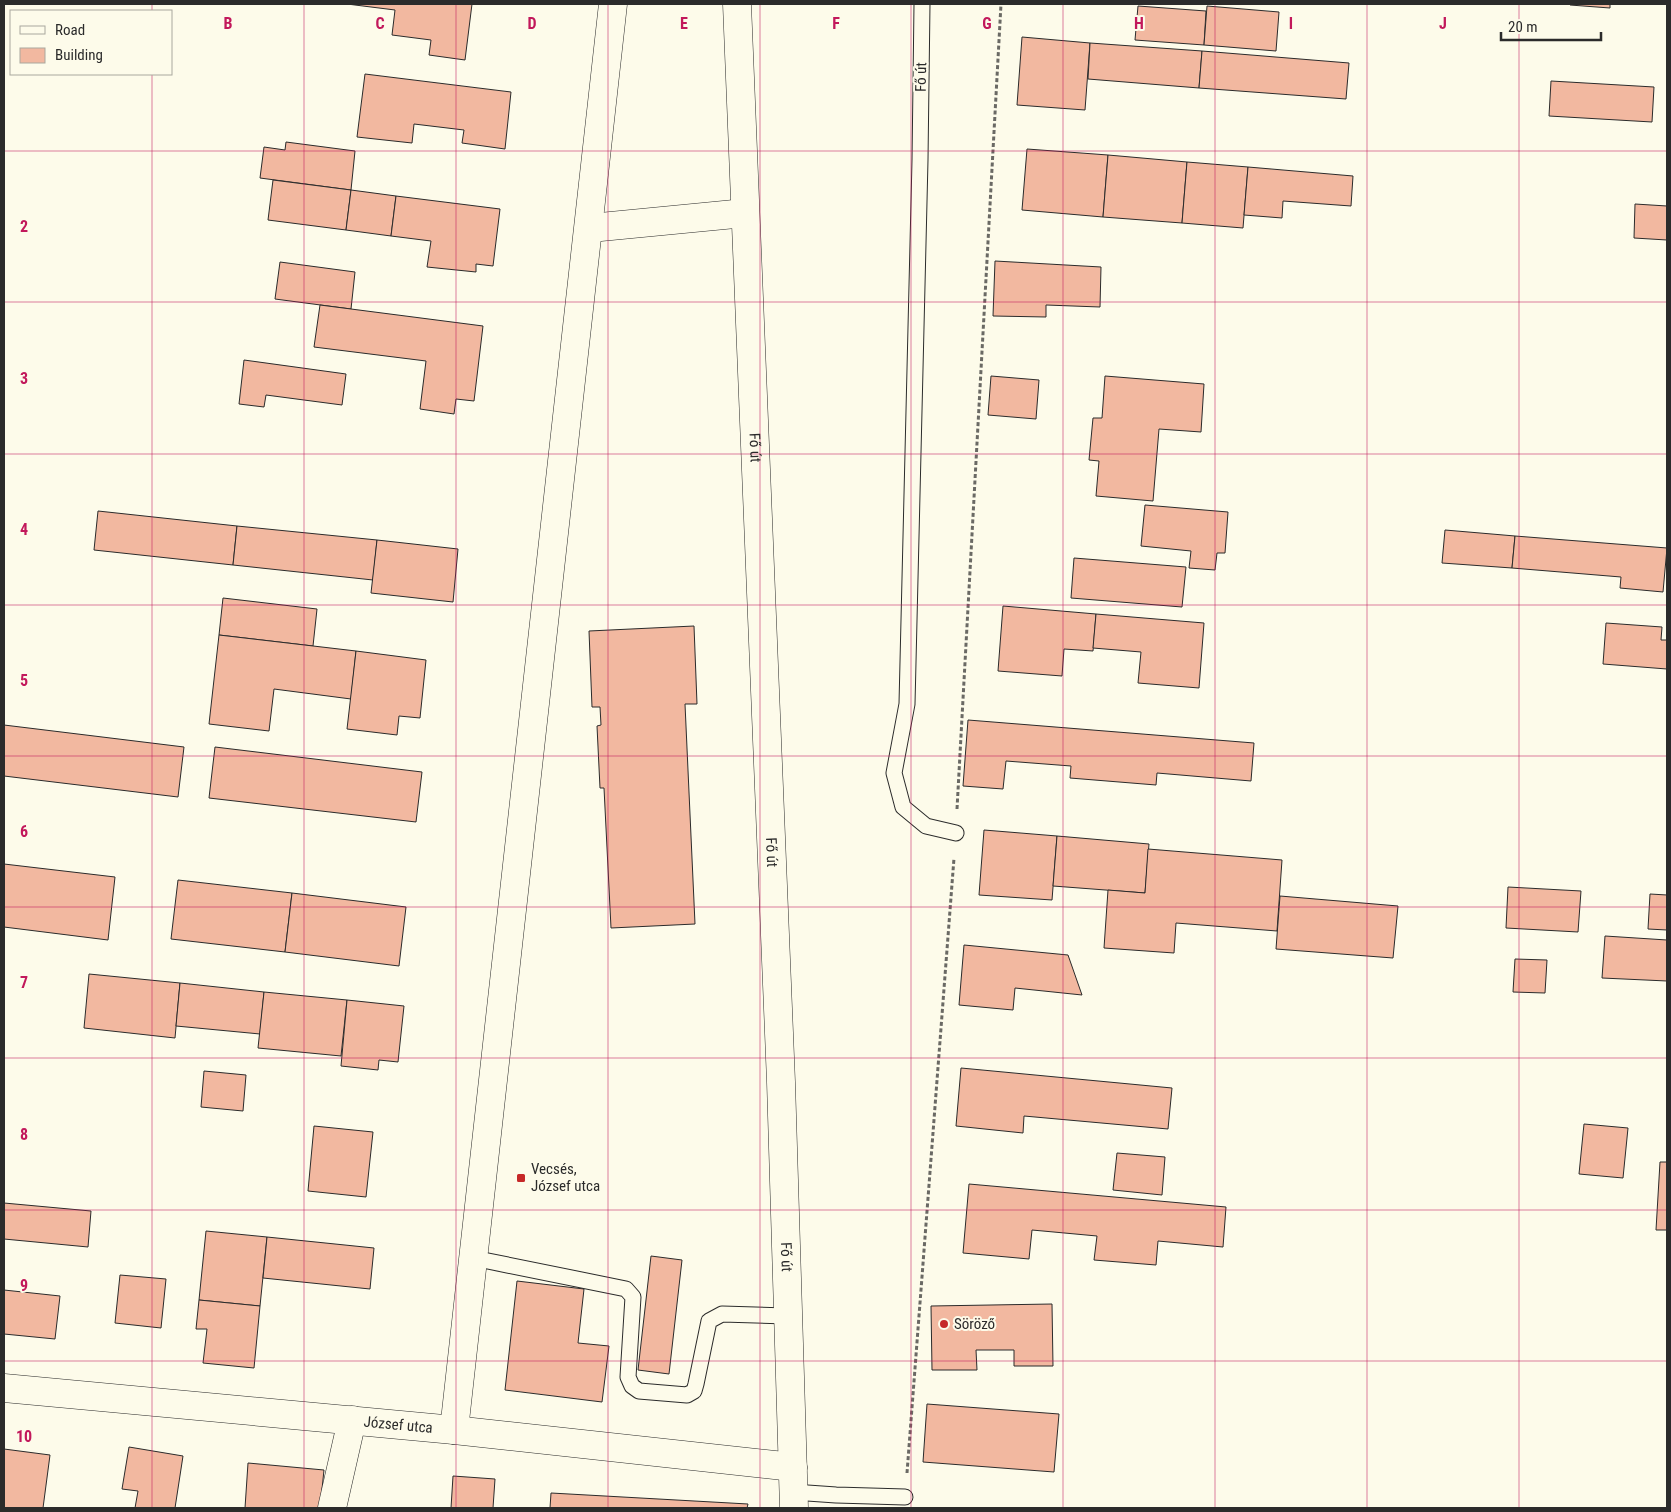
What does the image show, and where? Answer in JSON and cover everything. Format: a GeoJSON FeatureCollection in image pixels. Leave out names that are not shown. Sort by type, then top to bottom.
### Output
{"type":"FeatureCollection","features":[{"type":"Feature","properties":{"kind":"street"},"geometry":{"type":"LineString","coordinates":[[454,1430],[590,228],[613,4]]}},
{"type":"Feature","properties":{"kind":"street","name":"Fő út"},"geometry":{"type":"LineString","coordinates":[[738,4],[781,1082],[793,1489]]}},
{"type":"Feature","properties":{"kind":"street"},"geometry":{"type":"LineString","coordinates":[[590,228],[745,213]]}},
{"type":"Feature","properties":{"kind":"street","name":"József utca"},"geometry":{"type":"LineString","coordinates":[[4,1388],[454,1430],[793,1489]]}},
{"type":"Feature","properties":{"kind":"street"},"geometry":{"type":"LineString","coordinates":[[332,1508],[352,1420]]}},
{"type":"Feature","properties":{"kind":"lane","name":"Fő út"},"geometry":{"type":"LineString","coordinates":[[922,4],[920,170],[907,704],[894,773],[903,807],[926,826],[956,833]]}},
{"type":"Feature","properties":{"kind":"lane"},"geometry":{"type":"LineString","coordinates":[[474,1258],[626,1289],[633,1297],[628,1377],[632,1386],[639,1391],[687,1395],[694,1392],[709,1321],[722,1314],[788,1316]]}},
{"type":"Feature","properties":{"kind":"lane"},"geometry":{"type":"LineString","coordinates":[[793,1489],[836,1495],[905,1497]]}},
{"type":"Feature","properties":{"kind":"path"},"geometry":{"type":"LineString","coordinates":[[905,1497],[956,833],[1001,4]]}},
{"type":"Feature","properties":{"kind":"building"},"geometry":{"type":"Polygon","coordinates":[[[347,4],[472,4],[465,60],[429,55],[431,40],[392,35],[395,10],[347,4]]]}},
{"type":"Feature","properties":{"kind":"building"},"geometry":{"type":"Polygon","coordinates":[[[1610,4],[1610,8],[1570,5],[1610,4]]]}},
{"type":"Feature","properties":{"kind":"building"},"geometry":{"type":"Polygon","coordinates":[[[1138,6],[1206,11],[1204,45],[1135,40],[1138,6]]]}},
{"type":"Feature","properties":{"kind":"building"},"geometry":{"type":"Polygon","coordinates":[[[1207,6],[1279,12],[1276,51],[1204,45],[1207,6]]]}},
{"type":"Feature","properties":{"kind":"building"},"geometry":{"type":"Polygon","coordinates":[[[1022,37],[1090,43],[1085,110],[1017,105],[1022,37]]]}},
{"type":"Feature","properties":{"kind":"building"},"geometry":{"type":"Polygon","coordinates":[[[1090,43],[1202,51],[1199,88],[1088,79],[1090,43]]]}},
{"type":"Feature","properties":{"kind":"building"},"geometry":{"type":"Polygon","coordinates":[[[1202,51],[1349,63],[1346,99],[1199,88],[1202,51]]]}},
{"type":"Feature","properties":{"kind":"building"},"geometry":{"type":"Polygon","coordinates":[[[365,74],[511,92],[505,149],[462,143],[464,130],[414,124],[412,143],[357,137],[365,74]]]}},
{"type":"Feature","properties":{"kind":"building"},"geometry":{"type":"Polygon","coordinates":[[[1551,81],[1654,87],[1652,122],[1549,116],[1551,81]]]}},
{"type":"Feature","properties":{"kind":"building"},"geometry":{"type":"Polygon","coordinates":[[[286,142],[355,151],[351,190],[260,178],[264,147],[285,150],[286,142]]]}},
{"type":"Feature","properties":{"kind":"building"},"geometry":{"type":"Polygon","coordinates":[[[1027,149],[1108,155],[1103,217],[1022,210],[1027,149]]]}},
{"type":"Feature","properties":{"kind":"building"},"geometry":{"type":"Polygon","coordinates":[[[1108,155],[1187,162],[1182,223],[1103,217],[1108,155]]]}},
{"type":"Feature","properties":{"kind":"building"},"geometry":{"type":"Polygon","coordinates":[[[1187,162],[1248,167],[1243,228],[1182,223],[1187,162]]]}},
{"type":"Feature","properties":{"kind":"building"},"geometry":{"type":"Polygon","coordinates":[[[1248,167],[1353,176],[1351,206],[1283,201],[1282,218],[1244,215],[1248,167]]]}},
{"type":"Feature","properties":{"kind":"building"},"geometry":{"type":"Polygon","coordinates":[[[273,180],[351,190],[346,230],[268,220],[273,180]]]}},
{"type":"Feature","properties":{"kind":"building"},"geometry":{"type":"Polygon","coordinates":[[[351,190],[396,196],[391,236],[346,230],[351,190]]]}},
{"type":"Feature","properties":{"kind":"building"},"geometry":{"type":"Polygon","coordinates":[[[396,196],[500,209],[493,266],[476,264],[476,272],[427,267],[431,241],[391,236],[396,196]]]}},
{"type":"Feature","properties":{"kind":"building"},"geometry":{"type":"Polygon","coordinates":[[[1635,204],[1667,206],[1667,240],[1634,238],[1635,204]]]}},
{"type":"Feature","properties":{"kind":"building"},"geometry":{"type":"Polygon","coordinates":[[[995,261],[1101,267],[1100,307],[1046,305],[1046,317],[993,316],[995,261]]]}},
{"type":"Feature","properties":{"kind":"building"},"geometry":{"type":"Polygon","coordinates":[[[280,262],[355,272],[351,309],[275,299],[280,262]]]}},
{"type":"Feature","properties":{"kind":"building"},"geometry":{"type":"Polygon","coordinates":[[[320,305],[483,326],[474,401],[456,399],[454,414],[420,409],[426,361],[314,347],[320,305]]]}},
{"type":"Feature","properties":{"kind":"building"},"geometry":{"type":"Polygon","coordinates":[[[244,360],[346,374],[342,405],[266,395],[264,407],[239,404],[244,360]]]}},
{"type":"Feature","properties":{"kind":"building"},"geometry":{"type":"Polygon","coordinates":[[[991,376],[1039,380],[1036,419],[988,415],[991,376]]]}},
{"type":"Feature","properties":{"kind":"building"},"geometry":{"type":"Polygon","coordinates":[[[1105,376],[1204,384],[1201,432],[1159,429],[1153,501],[1096,496],[1099,461],[1089,460],[1093,418],[1102,418],[1105,376]]]}},
{"type":"Feature","properties":{"kind":"building"},"geometry":{"type":"Polygon","coordinates":[[[1145,505],[1228,512],[1225,553],[1217,553],[1215,570],[1189,568],[1191,551],[1141,546],[1145,505]]]}},
{"type":"Feature","properties":{"kind":"building"},"geometry":{"type":"Polygon","coordinates":[[[98,511],[237,526],[233,565],[94,550],[98,511]]]}},
{"type":"Feature","properties":{"kind":"building"},"geometry":{"type":"Polygon","coordinates":[[[237,526],[377,540],[373,580],[233,565],[237,526]]]}},
{"type":"Feature","properties":{"kind":"building"},"geometry":{"type":"Polygon","coordinates":[[[1445,530],[1515,536],[1512,568],[1442,563],[1445,530]]]}},
{"type":"Feature","properties":{"kind":"building"},"geometry":{"type":"Polygon","coordinates":[[[1515,536],[1667,548],[1663,592],[1620,588],[1621,577],[1512,568],[1515,536]]]}},
{"type":"Feature","properties":{"kind":"building"},"geometry":{"type":"Polygon","coordinates":[[[377,540],[458,549],[453,602],[371,593],[377,540]]]}},
{"type":"Feature","properties":{"kind":"building"},"geometry":{"type":"Polygon","coordinates":[[[1074,558],[1186,567],[1182,607],[1071,598],[1074,558]]]}},
{"type":"Feature","properties":{"kind":"building"},"geometry":{"type":"Polygon","coordinates":[[[223,598],[317,609],[313,646],[219,635],[223,598]]]}},
{"type":"Feature","properties":{"kind":"building"},"geometry":{"type":"Polygon","coordinates":[[[1003,606],[1096,614],[1093,651],[1064,649],[1062,676],[998,671],[1003,606]]]}},
{"type":"Feature","properties":{"kind":"building"},"geometry":{"type":"Polygon","coordinates":[[[1096,614],[1204,623],[1199,688],[1138,683],[1141,652],[1093,648],[1096,614]]]}},
{"type":"Feature","properties":{"kind":"building"},"geometry":{"type":"Polygon","coordinates":[[[1606,623],[1662,627],[1661,640],[1667,640],[1667,669],[1603,664],[1606,623]]]}},
{"type":"Feature","properties":{"kind":"building"},"geometry":{"type":"Polygon","coordinates":[[[694,626],[697,704],[685,704],[695,924],[611,928],[604,788],[600,788],[597,726],[601,725],[600,707],[592,707],[589,631],[694,626]]]}},
{"type":"Feature","properties":{"kind":"building"},"geometry":{"type":"Polygon","coordinates":[[[219,635],[356,651],[351,699],[274,689],[269,731],[209,724],[219,635]]]}},
{"type":"Feature","properties":{"kind":"building"},"geometry":{"type":"Polygon","coordinates":[[[356,651],[426,660],[420,718],[399,716],[397,735],[347,729],[356,651]]]}},
{"type":"Feature","properties":{"kind":"building"},"geometry":{"type":"Polygon","coordinates":[[[968,720],[1254,743],[1251,781],[1157,773],[1156,785],[1070,778],[1071,766],[1006,761],[1003,789],[963,786],[968,720]]]}},
{"type":"Feature","properties":{"kind":"building"},"geometry":{"type":"Polygon","coordinates":[[[4,725],[184,747],[178,797],[4,776],[4,725]]]}},
{"type":"Feature","properties":{"kind":"building"},"geometry":{"type":"Polygon","coordinates":[[[215,747],[422,772],[416,822],[209,798],[215,747]]]}},
{"type":"Feature","properties":{"kind":"building"},"geometry":{"type":"Polygon","coordinates":[[[984,830],[1057,836],[1052,900],[979,895],[984,830]]]}},
{"type":"Feature","properties":{"kind":"building"},"geometry":{"type":"Polygon","coordinates":[[[1057,836],[1149,844],[1145,893],[1053,886],[1057,836]]]}},
{"type":"Feature","properties":{"kind":"building"},"geometry":{"type":"Polygon","coordinates":[[[1148,849],[1282,860],[1277,931],[1176,923],[1174,953],[1104,948],[1108,890],[1145,893],[1148,849]]]}},
{"type":"Feature","properties":{"kind":"building"},"geometry":{"type":"Polygon","coordinates":[[[4,864],[115,877],[108,940],[4,927],[4,864]]]}},
{"type":"Feature","properties":{"kind":"building"},"geometry":{"type":"Polygon","coordinates":[[[178,880],[292,893],[285,952],[171,939],[178,880]]]}},
{"type":"Feature","properties":{"kind":"building"},"geometry":{"type":"Polygon","coordinates":[[[1508,887],[1581,891],[1578,932],[1506,928],[1508,887]]]}},
{"type":"Feature","properties":{"kind":"building"},"geometry":{"type":"Polygon","coordinates":[[[292,893],[406,907],[399,966],[285,952],[292,893]]]}},
{"type":"Feature","properties":{"kind":"building"},"geometry":{"type":"Polygon","coordinates":[[[1650,894],[1667,895],[1667,930],[1648,929],[1650,894]]]}},
{"type":"Feature","properties":{"kind":"building"},"geometry":{"type":"Polygon","coordinates":[[[1280,896],[1398,906],[1393,958],[1276,949],[1280,896]]]}},
{"type":"Feature","properties":{"kind":"building"},"geometry":{"type":"Polygon","coordinates":[[[1605,936],[1667,940],[1667,981],[1602,978],[1605,936]]]}},
{"type":"Feature","properties":{"kind":"building"},"geometry":{"type":"Polygon","coordinates":[[[964,945],[1068,955],[1082,995],[1015,988],[1013,1010],[959,1005],[964,945]]]}},
{"type":"Feature","properties":{"kind":"building"},"geometry":{"type":"Polygon","coordinates":[[[1515,959],[1547,960],[1545,993],[1513,992],[1515,959]]]}},
{"type":"Feature","properties":{"kind":"building"},"geometry":{"type":"Polygon","coordinates":[[[89,974],[180,983],[175,1038],[84,1028],[89,974]]]}},
{"type":"Feature","properties":{"kind":"building"},"geometry":{"type":"Polygon","coordinates":[[[180,983],[264,992],[260,1034],[176,1026],[180,983]]]}},
{"type":"Feature","properties":{"kind":"building"},"geometry":{"type":"Polygon","coordinates":[[[264,992],[347,1000],[341,1056],[258,1048],[264,992]]]}},
{"type":"Feature","properties":{"kind":"building"},"geometry":{"type":"Polygon","coordinates":[[[347,1000],[404,1006],[398,1062],[379,1060],[378,1070],[341,1066],[347,1000]]]}},
{"type":"Feature","properties":{"kind":"building"},"geometry":{"type":"Polygon","coordinates":[[[961,1068],[1172,1088],[1168,1129],[1024,1116],[1023,1133],[956,1126],[961,1068]]]}},
{"type":"Feature","properties":{"kind":"building"},"geometry":{"type":"Polygon","coordinates":[[[204,1071],[246,1075],[243,1111],[201,1107],[204,1071]]]}},
{"type":"Feature","properties":{"kind":"building"},"geometry":{"type":"Polygon","coordinates":[[[1584,1124],[1628,1128],[1623,1178],[1579,1174],[1584,1124]]]}},
{"type":"Feature","properties":{"kind":"building"},"geometry":{"type":"Polygon","coordinates":[[[314,1126],[373,1132],[366,1197],[308,1191],[314,1126]]]}},
{"type":"Feature","properties":{"kind":"building"},"geometry":{"type":"Polygon","coordinates":[[[1117,1153],[1165,1157],[1162,1195],[1113,1190],[1117,1153]]]}},
{"type":"Feature","properties":{"kind":"building"},"geometry":{"type":"Polygon","coordinates":[[[1660,1162],[1667,1162],[1667,1230],[1656,1230],[1660,1162]]]}},
{"type":"Feature","properties":{"kind":"building"},"geometry":{"type":"Polygon","coordinates":[[[969,1184],[1226,1207],[1223,1247],[1158,1241],[1156,1265],[1094,1260],[1097,1236],[1032,1230],[1029,1259],[963,1253],[969,1184]]]}},
{"type":"Feature","properties":{"kind":"building"},"geometry":{"type":"Polygon","coordinates":[[[4,1203],[91,1211],[88,1247],[4,1239],[4,1203]]]}},
{"type":"Feature","properties":{"kind":"building"},"geometry":{"type":"Polygon","coordinates":[[[206,1231],[267,1237],[260,1306],[199,1300],[206,1231]]]}},
{"type":"Feature","properties":{"kind":"building"},"geometry":{"type":"Polygon","coordinates":[[[267,1237],[374,1248],[370,1289],[263,1278],[267,1237]]]}},
{"type":"Feature","properties":{"kind":"building"},"geometry":{"type":"Polygon","coordinates":[[[651,1256],[682,1260],[669,1374],[638,1370],[651,1256]]]}},
{"type":"Feature","properties":{"kind":"building"},"geometry":{"type":"Polygon","coordinates":[[[120,1275],[166,1279],[161,1328],[115,1323],[120,1275]]]}},
{"type":"Feature","properties":{"kind":"building"},"geometry":{"type":"Polygon","coordinates":[[[517,1281],[584,1289],[578,1343],[609,1346],[602,1402],[505,1390],[517,1281]]]}},
{"type":"Feature","properties":{"kind":"building"},"geometry":{"type":"Polygon","coordinates":[[[4,1290],[60,1296],[55,1339],[4,1334],[4,1290]]]}},
{"type":"Feature","properties":{"kind":"building"},"geometry":{"type":"Polygon","coordinates":[[[199,1300],[260,1306],[254,1368],[203,1363],[207,1329],[196,1329],[199,1300]]]}},
{"type":"Feature","properties":{"kind":"building"},"geometry":{"type":"Polygon","coordinates":[[[1052,1304],[1053,1366],[1014,1366],[1014,1350],[976,1350],[977,1370],[932,1370],[931,1306],[1052,1304]]]}},
{"type":"Feature","properties":{"kind":"building"},"geometry":{"type":"Polygon","coordinates":[[[927,1404],[1059,1414],[1054,1472],[923,1462],[927,1404]]]}},
{"type":"Feature","properties":{"kind":"building"},"geometry":{"type":"Polygon","coordinates":[[[129,1447],[183,1456],[175,1508],[135,1508],[138,1491],[122,1489],[129,1447]]]}},
{"type":"Feature","properties":{"kind":"building"},"geometry":{"type":"Polygon","coordinates":[[[4,1449],[50,1455],[43,1508],[4,1508],[4,1449]]]}},
{"type":"Feature","properties":{"kind":"building"},"geometry":{"type":"Polygon","coordinates":[[[248,1463],[324,1470],[320,1508],[245,1508],[248,1463]]]}},
{"type":"Feature","properties":{"kind":"building"},"geometry":{"type":"Polygon","coordinates":[[[453,1476],[495,1479],[493,1508],[451,1508],[453,1476]]]}},
{"type":"Feature","properties":{"kind":"building"},"geometry":{"type":"Polygon","coordinates":[[[551,1493],[748,1504],[747,1508],[550,1508],[551,1493]]]}},
{"type":"Feature","properties":{"kind":"place","name":"Vecsés, József utca"},"geometry":{"type":"Point","coordinates":[521,1178]}},
{"type":"Feature","properties":{"kind":"place","name":"Söröző"},"geometry":{"type":"Point","coordinates":[944,1324]}}]}
